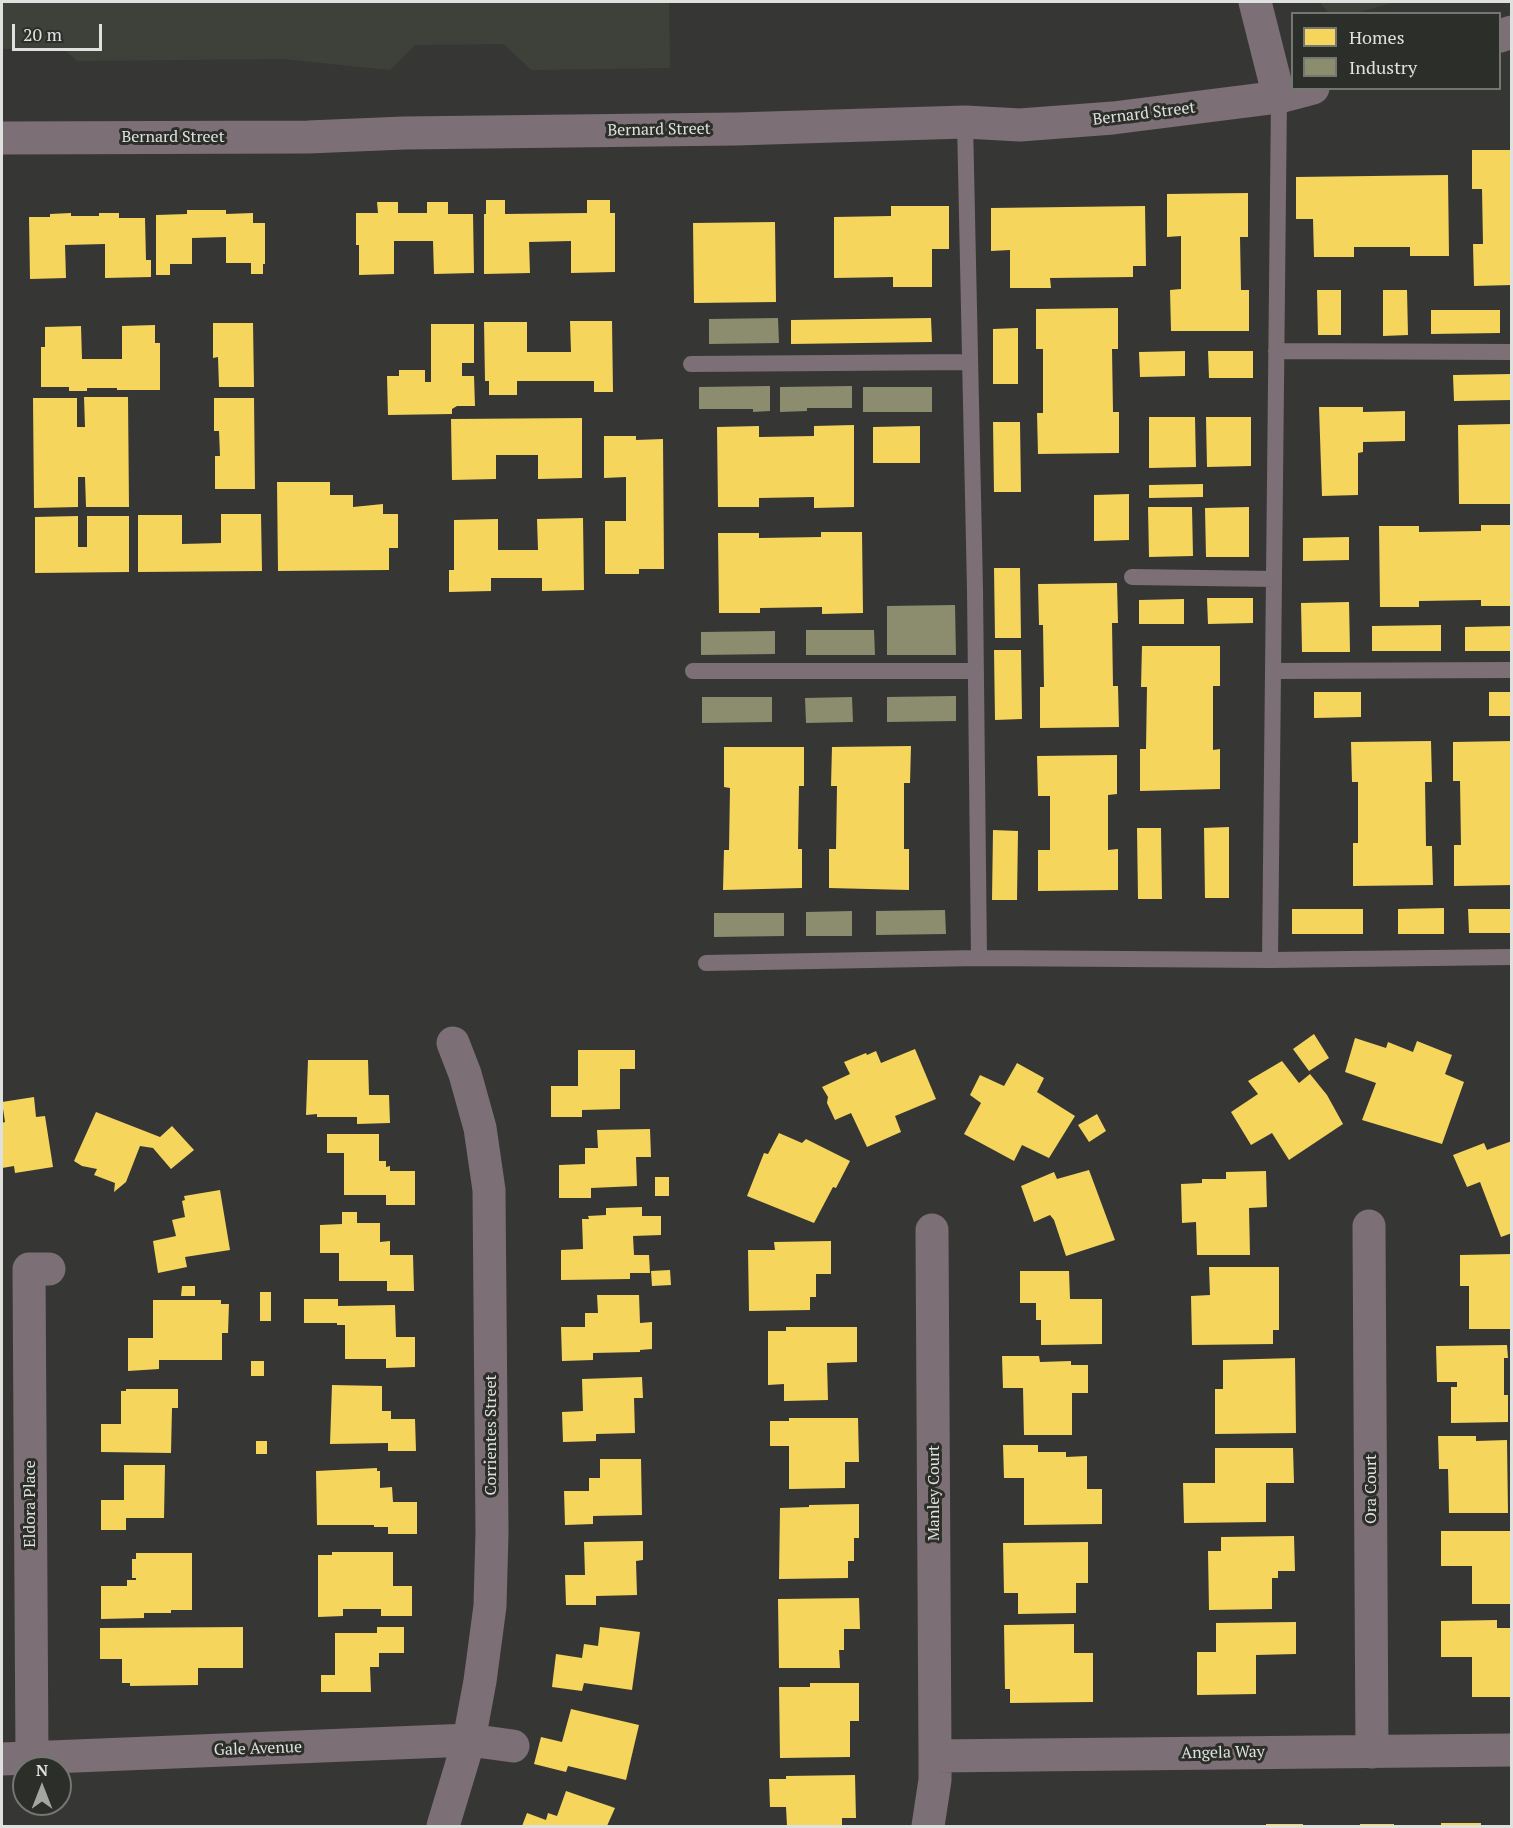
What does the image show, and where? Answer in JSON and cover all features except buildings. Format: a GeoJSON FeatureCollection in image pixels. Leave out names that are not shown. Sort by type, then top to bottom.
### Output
{"type":"FeatureCollection","features":[{"type":"Feature","properties":{"kind":"street"},"geometry":{"type":"LineString","coordinates":[[1255,2],[1279,97]]}},
{"type":"Feature","properties":{"kind":"street","name":"Bernard Street"},"geometry":{"type":"LineString","coordinates":[[2,138],[308,137],[404,133],[736,129],[965,122],[1020,125],[1113,118],[1279,97],[1305,90]]}},
{"type":"Feature","properties":{"kind":"street","name":"Corrientes Street"},"geometry":{"type":"LineString","coordinates":[[442,1827],[469,1740],[480,1680],[490,1596],[492,1533],[489,1190],[480,1128],[465,1074],[453,1043]]}},
{"type":"Feature","properties":{"kind":"street","name":"Ora Court"},"geometry":{"type":"LineString","coordinates":[[1370,1226],[1372,1752]]}},
{"type":"Feature","properties":{"kind":"street","name":"Manley Court"},"geometry":{"type":"LineString","coordinates":[[928,1827],[935,1780],[932,1230]]}},
{"type":"Feature","properties":{"kind":"street","name":"Eldora Place"},"geometry":{"type":"LineString","coordinates":[[17,1756],[29,1269],[48,1269]]}},
{"type":"Feature","properties":{"kind":"street","name":"Gale Avenue"},"geometry":{"type":"LineString","coordinates":[[72,1757],[469,1740],[513,1746]]}},
{"type":"Feature","properties":{"kind":"street","name":"Angela Way"},"geometry":{"type":"LineString","coordinates":[[935,1756],[1512,1750]]}},
{"type":"Feature","properties":{"kind":"lane"},"geometry":{"type":"LineString","coordinates":[[1270,960],[1279,97]]}},
{"type":"Feature","properties":{"kind":"lane"},"geometry":{"type":"LineString","coordinates":[[965,122],[976,671],[979,958]]}},
{"type":"Feature","properties":{"kind":"lane"},"geometry":{"type":"LineString","coordinates":[[1276,351],[1512,352]]}},
{"type":"Feature","properties":{"kind":"lane"},"geometry":{"type":"LineString","coordinates":[[691,364],[970,362]]}},
{"type":"Feature","properties":{"kind":"lane"},"geometry":{"type":"LineString","coordinates":[[1132,577],[1274,579]]}},
{"type":"Feature","properties":{"kind":"lane"},"geometry":{"type":"LineString","coordinates":[[1273,671],[1512,670]]}},
{"type":"Feature","properties":{"kind":"lane"},"geometry":{"type":"LineString","coordinates":[[693,671],[976,671]]}},
{"type":"Feature","properties":{"kind":"lane"},"geometry":{"type":"LineString","coordinates":[[706,963],[979,958],[1270,960],[1512,957]]}},
{"type":"Feature","properties":{"kind":"shaded area"},"geometry":{"type":"Polygon","coordinates":[[[2,2],[669,2],[670,68],[531,70],[504,44],[415,45],[390,70],[283,59],[77,61],[63,48],[2,49],[2,2]]]}},
{"type":"Feature","properties":{"kind":"shaded area"},"geometry":{"type":"Polygon","coordinates":[[[1320,2],[1395,2],[1360,12],[1327,12],[1320,2]]]}}]}
